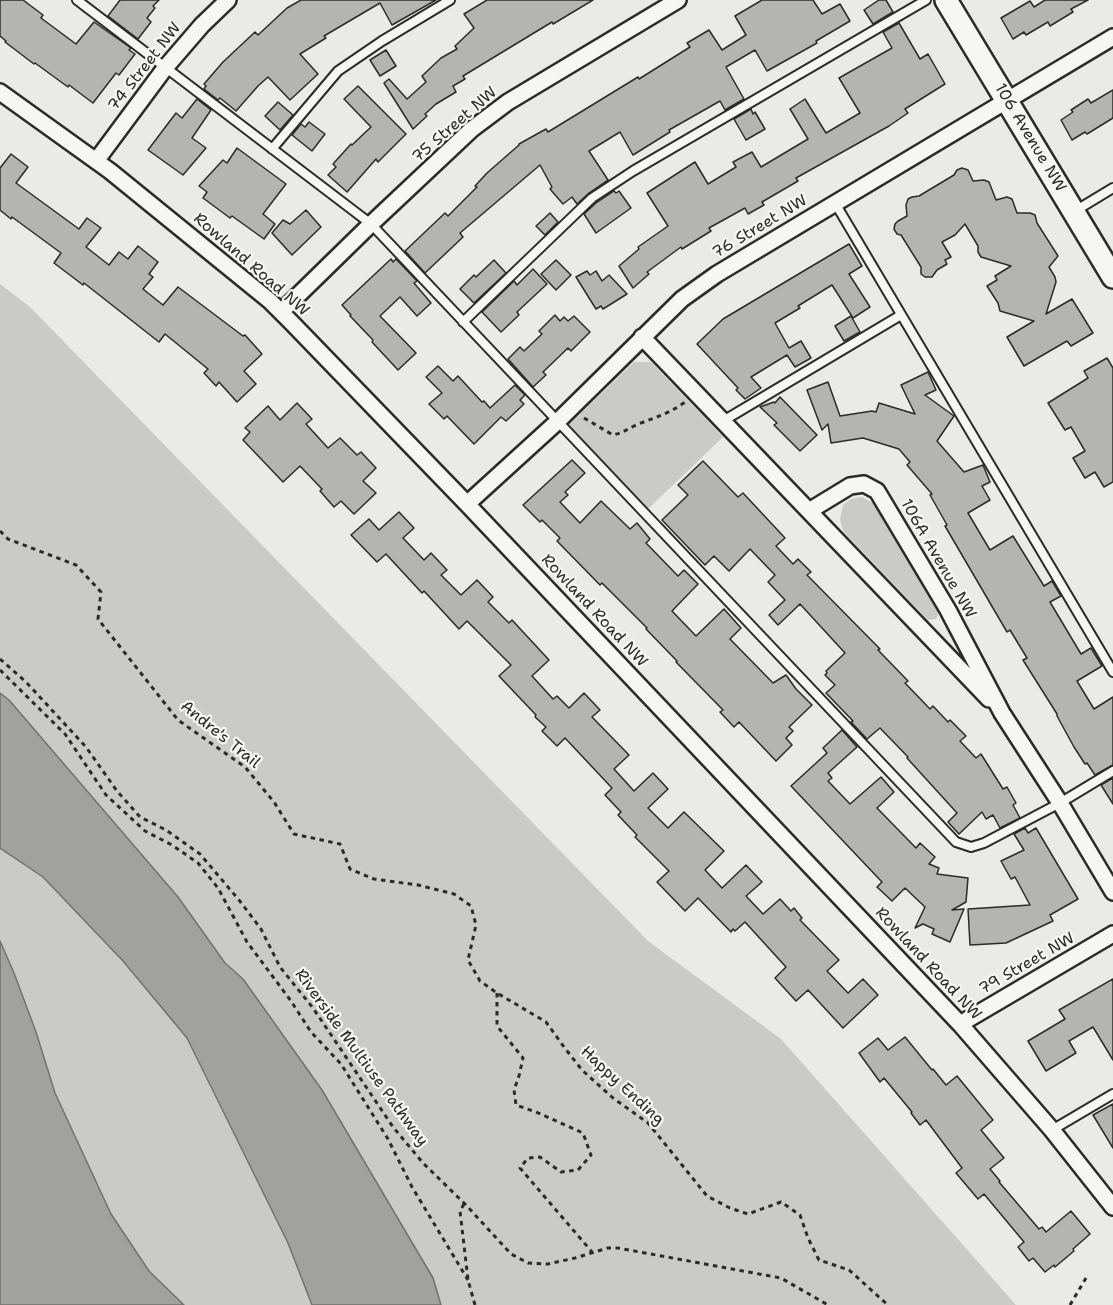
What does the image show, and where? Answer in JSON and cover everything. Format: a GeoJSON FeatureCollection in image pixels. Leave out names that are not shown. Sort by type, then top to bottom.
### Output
{"type":"FeatureCollection","features":[{"type":"Feature","properties":{"kind":"main road","name":"106 Avenue NW"},"geometry":{"type":"LineString","coordinates":[[946,0],[1113,277]]}},
{"type":"Feature","properties":{"kind":"street","name":"74 Street NW"},"geometry":{"type":"LineString","coordinates":[[96,161],[165,68],[202,25],[228,0]]}},
{"type":"Feature","properties":{"kind":"street","name":"75 Street NW"},"geometry":{"type":"LineString","coordinates":[[281,312],[472,129],[508,102],[678,0]]}},
{"type":"Feature","properties":{"kind":"street","name":"76 Street NW"},"geometry":{"type":"LineString","coordinates":[[467,504],[557,422],[682,299],[717,274],[1113,36]]}},
{"type":"Feature","properties":{"kind":"street","name":"Rowland Road NW"},"geometry":{"type":"LineString","coordinates":[[0,92],[96,161],[281,312],[467,504],[960,1024],[1052,1131],[1113,1207]]}},
{"type":"Feature","properties":{"kind":"street","name":"106A Avenue NW"},"geometry":{"type":"LineString","coordinates":[[642,337],[1002,713]]}},
{"type":"Feature","properties":{"kind":"street","name":"106A Avenue NW"},"geometry":{"type":"LineString","coordinates":[[809,511],[850,486],[864,484],[877,491],[948,610],[1002,713],[1060,803],[1113,892]]}},
{"type":"Feature","properties":{"kind":"street","name":"79 Street NW"},"geometry":{"type":"LineString","coordinates":[[960,1024],[1113,934]]}},
{"type":"Feature","properties":{"kind":"lane"},"geometry":{"type":"LineString","coordinates":[[77,0],[371,224],[956,842],[971,847],[984,843],[1060,803],[1113,771]]}},
{"type":"Feature","properties":{"kind":"lane"},"geometry":{"type":"LineString","coordinates":[[272,149],[338,71],[450,0]]}},
{"type":"Feature","properties":{"kind":"lane"},"geometry":{"type":"LineString","coordinates":[[463,322],[592,198],[633,171],[926,0]]}},
{"type":"Feature","properties":{"kind":"lane"},"geometry":{"type":"LineString","coordinates":[[1074,212],[1113,188]]}},
{"type":"Feature","properties":{"kind":"lane"},"geometry":{"type":"LineString","coordinates":[[835,203],[1113,672]]}},
{"type":"Feature","properties":{"kind":"lane"},"geometry":{"type":"LineString","coordinates":[[723,421],[901,315]]}},
{"type":"Feature","properties":{"kind":"lane"},"geometry":{"type":"LineString","coordinates":[[1052,1131],[1113,1094]]}},
{"type":"Feature","properties":{"kind":"path"},"geometry":{"type":"LineString","coordinates":[[581,415],[613,435],[621,434],[634,426],[667,414],[686,400]]}},
{"type":"Feature","properties":{"kind":"path","name":"Andre's Trail"},"geometry":{"type":"LineString","coordinates":[[0,531],[8,539],[76,565],[101,592],[98,619],[178,720],[245,767],[274,802],[294,834],[340,844],[350,869],[374,879],[418,885],[454,894],[471,906],[476,925],[468,960],[480,981],[497,993]]}},
{"type":"Feature","properties":{"kind":"path","name":"Riverside Multiuse Pathway"},"geometry":{"type":"LineString","coordinates":[[0,659],[26,682],[86,747],[117,791],[140,817],[166,830],[200,854],[261,929],[280,967],[319,1017],[393,1127],[423,1163],[511,1254],[528,1263],[548,1264],[608,1248],[618,1248],[781,1278],[828,1305]]}},
{"type":"Feature","properties":{"kind":"path"},"geometry":{"type":"LineString","coordinates":[[0,670],[65,734],[106,795],[145,831],[172,845],[198,863],[218,888],[247,942],[311,1032],[341,1064],[388,1139],[412,1187],[468,1280]]}},
{"type":"Feature","properties":{"kind":"path"},"geometry":{"type":"LineString","coordinates":[[497,993],[497,1026],[523,1058],[514,1090],[516,1105],[583,1133],[591,1155],[578,1170],[561,1172],[540,1157],[528,1158],[520,1168],[592,1252]]}},
{"type":"Feature","properties":{"kind":"path","name":"Happy Ending"},"geometry":{"type":"LineString","coordinates":[[497,993],[546,1022],[582,1070],[613,1098],[648,1123],[707,1196],[748,1214],[781,1202],[800,1215],[819,1260],[849,1270],[888,1305]]}},
{"type":"Feature","properties":{"kind":"path"},"geometry":{"type":"LineString","coordinates":[[465,1204],[460,1211],[468,1280],[474,1305]]}},
{"type":"Feature","properties":{"kind":"path"},"geometry":{"type":"LineString","coordinates":[[1070,1305],[1086,1278]]}},
{"type":"Feature","properties":{"kind":"shaded area"},"geometry":{"type":"Polygon","coordinates":[[[0,284],[30,307],[648,941],[781,1039],[1016,1305],[441,1305],[433,1278],[322,1090],[243,979],[225,963],[178,897],[9,700],[0,693],[0,284]]]}},
{"type":"Feature","properties":{"kind":"shaded area"},"geometry":{"type":"Polygon","coordinates":[[[634,362],[651,362],[723,437],[648,509],[568,426],[634,362]]]}},
{"type":"Feature","properties":{"kind":"shaded area"},"geometry":{"type":"Polygon","coordinates":[[[862,497],[875,504],[935,604],[939,613],[936,619],[928,620],[843,531],[840,519],[843,505],[851,499],[862,497]]]}},
{"type":"Feature","properties":{"kind":"shaded area"},"geometry":{"type":"Polygon","coordinates":[[[0,693],[9,700],[178,897],[225,963],[243,979],[322,1090],[433,1278],[441,1305],[312,1305],[288,1243],[187,1038],[123,961],[43,877],[0,848],[0,693]]]}},
{"type":"Feature","properties":{"kind":"shaded area"},"geometry":{"type":"Polygon","coordinates":[[[0,848],[43,877],[123,961],[187,1038],[288,1243],[312,1305],[184,1305],[149,1271],[111,1214],[55,1093],[36,1032],[0,941],[0,848]]]}},
{"type":"Feature","properties":{"kind":"shaded area"},"geometry":{"type":"Polygon","coordinates":[[[0,941],[36,1032],[55,1093],[111,1214],[149,1271],[184,1305],[0,1305],[0,941]]]}},
{"type":"Feature","properties":{"kind":"building"},"geometry":{"type":"Polygon","coordinates":[[[0,0],[23,0],[43,15],[41,18],[76,44],[94,22],[131,48],[129,50],[135,54],[119,75],[116,73],[93,103],[5,42],[0,36],[0,0]]]}},
{"type":"Feature","properties":{"kind":"building"},"geometry":{"type":"Polygon","coordinates":[[[120,0],[159,0],[147,18],[151,22],[138,39],[108,16],[120,0]]]}},
{"type":"Feature","properties":{"kind":"building"},"geometry":{"type":"Polygon","coordinates":[[[301,0],[436,0],[392,25],[380,3],[324,36],[326,38],[300,54],[318,74],[290,100],[268,77],[236,111],[204,89],[206,86],[204,84],[223,62],[255,32],[258,35],[287,8],[301,0]]]}},
{"type":"Feature","properties":{"kind":"building"},"geometry":{"type":"Polygon","coordinates":[[[487,0],[593,0],[463,76],[465,79],[453,86],[456,92],[436,104],[413,129],[384,83],[389,79],[407,99],[426,82],[422,76],[441,58],[457,49],[455,46],[474,28],[464,14],[487,0]]]}},
{"type":"Feature","properties":{"kind":"building"},"geometry":{"type":"Polygon","coordinates":[[[762,0],[813,0],[822,14],[840,4],[850,21],[816,41],[817,43],[767,71],[755,50],[726,67],[744,99],[725,110],[720,101],[669,130],[670,132],[633,155],[620,132],[589,151],[608,180],[577,204],[572,197],[563,204],[550,189],[552,187],[540,165],[460,233],[463,237],[425,273],[405,251],[445,213],[448,216],[477,187],[475,186],[487,173],[519,144],[546,129],[548,132],[638,77],[639,79],[690,47],[687,43],[709,30],[722,50],[746,35],[735,16],[762,0]]]}},
{"type":"Feature","properties":{"kind":"building"},"geometry":{"type":"Polygon","coordinates":[[[879,0],[886,0],[893,12],[873,24],[864,10],[879,0]]]}},
{"type":"Feature","properties":{"kind":"building"},"geometry":{"type":"Polygon","coordinates":[[[1045,0],[1088,0],[1071,9],[1073,12],[1050,26],[1048,22],[1026,35],[1024,32],[1013,39],[1001,18],[1030,1],[1034,7],[1045,0]]]}},
{"type":"Feature","properties":{"kind":"building"},"geometry":{"type":"Polygon","coordinates":[[[899,23],[920,59],[928,54],[945,84],[905,109],[908,113],[889,126],[796,178],[798,181],[762,202],[764,205],[748,214],[745,208],[709,228],[711,231],[682,249],[681,247],[647,272],[649,274],[633,288],[619,266],[639,249],[638,247],[668,226],[647,193],[695,162],[708,184],[736,167],[733,162],[752,152],[761,167],[808,139],[790,109],[805,99],[826,133],[860,113],[839,78],[892,48],[883,32],[899,23]]]}},
{"type":"Feature","properties":{"kind":"building"},"geometry":{"type":"Polygon","coordinates":[[[386,50],[396,66],[380,76],[370,60],[386,50]]]}},
{"type":"Feature","properties":{"kind":"building"},"geometry":{"type":"Polygon","coordinates":[[[358,86],[406,134],[378,162],[376,159],[347,192],[328,175],[336,167],[333,164],[371,127],[344,99],[358,86]]]}},
{"type":"Feature","properties":{"kind":"building"},"geometry":{"type":"Polygon","coordinates":[[[1113,90],[1113,118],[1087,134],[1085,132],[1072,140],[1061,120],[1088,99],[1091,103],[1113,90]]]}},
{"type":"Feature","properties":{"kind":"building"},"geometry":{"type":"Polygon","coordinates":[[[197,99],[211,110],[192,138],[206,148],[183,175],[148,150],[176,113],[182,118],[197,99]]]}},
{"type":"Feature","properties":{"kind":"building"},"geometry":{"type":"Polygon","coordinates":[[[278,102],[293,115],[280,130],[265,116],[278,102]]]}},
{"type":"Feature","properties":{"kind":"building"},"geometry":{"type":"Polygon","coordinates":[[[751,109],[765,129],[746,140],[734,119],[751,109]]]}},
{"type":"Feature","properties":{"kind":"building"},"geometry":{"type":"Polygon","coordinates":[[[309,122],[325,134],[312,151],[292,135],[301,124],[305,127],[309,122]]]}},
{"type":"Feature","properties":{"kind":"building"},"geometry":{"type":"Polygon","coordinates":[[[237,148],[286,184],[263,214],[275,224],[264,239],[203,198],[207,192],[199,186],[223,160],[227,163],[237,148]]]}},
{"type":"Feature","properties":{"kind":"building"},"geometry":{"type":"Polygon","coordinates":[[[11,154],[28,167],[16,183],[79,229],[87,218],[101,228],[86,247],[109,265],[119,252],[128,259],[138,246],[158,262],[149,274],[153,277],[143,289],[163,305],[178,287],[243,336],[245,335],[262,354],[244,371],[256,384],[237,402],[219,382],[216,386],[204,373],[208,369],[165,334],[159,342],[84,283],[83,285],[54,263],[61,253],[0,210],[0,168],[11,154]]]}},
{"type":"Feature","properties":{"kind":"building"},"geometry":{"type":"Polygon","coordinates":[[[962,168],[968,170],[973,181],[989,182],[996,200],[1007,197],[1012,199],[1017,213],[1035,215],[1037,223],[1058,256],[1049,267],[1056,282],[1046,314],[1072,299],[1093,333],[1071,346],[1067,341],[1024,366],[1007,337],[1034,321],[1000,311],[998,303],[987,286],[997,280],[995,276],[1011,266],[981,257],[978,246],[965,224],[955,235],[942,242],[951,257],[945,260],[947,264],[937,270],[932,277],[925,277],[921,274],[921,267],[901,235],[897,234],[894,229],[895,224],[907,216],[908,199],[919,196],[962,168]]]}},
{"type":"Feature","properties":{"kind":"building"},"geometry":{"type":"Polygon","coordinates":[[[614,191],[616,193],[619,191],[631,208],[596,233],[584,214],[614,191]]]}},
{"type":"Feature","properties":{"kind":"building"},"geometry":{"type":"Polygon","coordinates":[[[306,210],[321,227],[292,255],[272,233],[283,220],[290,224],[306,210]]]}},
{"type":"Feature","properties":{"kind":"building"},"geometry":{"type":"Polygon","coordinates":[[[550,213],[558,222],[545,235],[536,226],[550,213]]]}},
{"type":"Feature","properties":{"kind":"building"},"geometry":{"type":"Polygon","coordinates":[[[849,244],[862,266],[849,274],[870,307],[853,318],[832,285],[798,306],[800,308],[775,323],[789,348],[801,341],[811,358],[795,367],[787,355],[751,377],[761,388],[745,399],[736,390],[738,388],[697,344],[723,319],[849,244]]]}},
{"type":"Feature","properties":{"kind":"building"},"geometry":{"type":"Polygon","coordinates":[[[391,259],[393,262],[396,259],[417,281],[414,283],[431,303],[417,316],[400,297],[380,316],[416,353],[398,370],[342,305],[391,259]]]}},
{"type":"Feature","properties":{"kind":"building"},"geometry":{"type":"Polygon","coordinates":[[[494,260],[506,273],[474,303],[460,289],[494,260]]]}},
{"type":"Feature","properties":{"kind":"building"},"geometry":{"type":"Polygon","coordinates":[[[556,260],[571,275],[556,290],[541,274],[556,260]]]}},
{"type":"Feature","properties":{"kind":"building"},"geometry":{"type":"Polygon","coordinates":[[[533,269],[547,284],[517,312],[519,315],[501,332],[482,312],[514,281],[517,285],[533,269]]]}},
{"type":"Feature","properties":{"kind":"building"},"geometry":{"type":"Polygon","coordinates":[[[587,271],[590,275],[596,271],[602,281],[609,275],[627,294],[603,309],[601,306],[596,309],[576,277],[587,271]]]}},
{"type":"Feature","properties":{"kind":"building"},"geometry":{"type":"Polygon","coordinates":[[[555,315],[560,321],[564,317],[568,321],[574,316],[590,332],[571,351],[568,348],[543,372],[546,375],[533,387],[508,359],[520,347],[524,351],[542,334],[539,331],[555,315]]]}},
{"type":"Feature","properties":{"kind":"building"},"geometry":{"type":"Polygon","coordinates":[[[851,316],[860,332],[844,341],[835,326],[851,316]]]}},
{"type":"Feature","properties":{"kind":"building"},"geometry":{"type":"Polygon","coordinates":[[[1107,358],[1113,368],[1113,482],[1104,487],[1095,472],[1085,478],[1073,458],[1085,451],[1071,427],[1065,430],[1048,403],[1088,378],[1084,371],[1107,358]]]}},
{"type":"Feature","properties":{"kind":"building"},"geometry":{"type":"Polygon","coordinates":[[[438,366],[453,381],[458,376],[490,408],[515,385],[525,395],[520,400],[524,404],[506,421],[501,417],[474,444],[447,416],[444,419],[429,404],[442,393],[426,377],[438,366]]]}},
{"type":"Feature","properties":{"kind":"building"},"geometry":{"type":"Polygon","coordinates":[[[928,372],[936,390],[925,395],[954,416],[937,441],[964,472],[983,465],[990,482],[982,486],[990,500],[968,513],[981,535],[990,550],[1013,536],[1044,586],[1052,581],[1061,596],[1050,602],[1081,654],[1091,648],[1102,666],[1077,681],[1094,709],[1113,697],[1113,765],[1095,775],[1074,747],[1057,714],[1023,660],[1027,658],[1010,630],[1007,632],[945,526],[947,525],[930,495],[932,494],[907,465],[910,462],[899,449],[863,438],[831,443],[828,424],[822,430],[807,390],[828,382],[840,416],[876,412],[879,403],[915,414],[901,385],[928,372]]]}},
{"type":"Feature","properties":{"kind":"building"},"geometry":{"type":"Polygon","coordinates":[[[780,397],[817,435],[800,451],[774,425],[777,423],[760,407],[775,403],[780,397]]]}},
{"type":"Feature","properties":{"kind":"building"},"geometry":{"type":"Polygon","coordinates":[[[297,403],[312,419],[306,424],[328,448],[340,438],[357,455],[361,452],[376,468],[363,481],[376,493],[354,514],[341,501],[334,507],[320,491],[322,489],[300,466],[283,482],[243,440],[250,432],[245,428],[268,406],[280,420],[297,403]]]}},
{"type":"Feature","properties":{"kind":"building"},"geometry":{"type":"Polygon","coordinates":[[[572,460],[585,473],[565,492],[568,495],[560,502],[580,523],[601,501],[630,529],[637,523],[650,539],[646,543],[678,576],[684,570],[698,584],[672,611],[696,636],[724,609],[741,628],[730,639],[773,683],[786,675],[812,705],[789,727],[793,731],[786,738],[792,745],[776,761],[739,722],[734,727],[720,712],[723,710],[676,662],[647,628],[557,541],[560,538],[542,520],[540,522],[523,505],[572,460]]]}},
{"type":"Feature","properties":{"kind":"building"},"geometry":{"type":"Polygon","coordinates":[[[703,461],[738,497],[743,493],[785,538],[776,546],[793,564],[798,559],[811,572],[807,575],[880,649],[878,650],[908,681],[905,683],[930,709],[933,706],[966,736],[960,741],[976,758],[981,754],[1003,789],[1007,787],[1016,803],[1013,805],[1020,818],[1000,828],[993,815],[986,819],[982,812],[959,834],[948,822],[957,813],[908,757],[880,728],[867,739],[826,693],[835,685],[825,675],[826,671],[845,653],[800,604],[778,625],[769,615],[785,600],[768,582],[775,575],[750,549],[729,571],[714,556],[705,565],[662,520],[688,495],[678,485],[703,461]]]}},
{"type":"Feature","properties":{"kind":"building"},"geometry":{"type":"Polygon","coordinates":[[[399,512],[414,528],[403,538],[424,560],[431,553],[447,570],[441,575],[461,595],[477,580],[493,597],[488,602],[509,623],[512,620],[549,660],[532,676],[553,699],[557,696],[569,708],[584,693],[600,710],[592,717],[629,755],[614,769],[634,791],[653,773],[668,789],[648,808],[668,828],[684,812],[724,851],[705,870],[722,888],[746,865],[762,882],[746,896],[763,914],[780,899],[791,911],[794,908],[802,918],[800,920],[839,960],[827,971],[848,993],[863,979],[878,995],[843,1028],[808,990],[796,1001],[775,978],[786,967],[745,922],[731,932],[698,898],[685,911],[657,882],[669,871],[635,837],[637,835],[618,815],[621,812],[605,795],[612,788],[565,738],[557,746],[542,731],[546,727],[499,676],[511,665],[467,621],[459,629],[386,554],[377,562],[351,535],[369,519],[379,530],[399,512]]]}},
{"type":"Feature","properties":{"kind":"building"},"geometry":{"type":"Polygon","coordinates":[[[842,730],[857,747],[828,773],[832,778],[828,781],[850,804],[881,777],[894,792],[877,808],[916,848],[920,843],[935,857],[929,864],[939,868],[937,874],[968,878],[966,902],[952,910],[964,909],[950,942],[932,934],[934,929],[923,924],[915,928],[925,907],[905,888],[892,901],[877,887],[882,882],[791,786],[827,753],[823,748],[842,730]]]}},
{"type":"Feature","properties":{"kind":"building"},"geometry":{"type":"Polygon","coordinates":[[[1113,778],[1113,804],[1101,785],[1113,778]]]}},
{"type":"Feature","properties":{"kind":"building"},"geometry":{"type":"Polygon","coordinates":[[[1025,828],[1028,833],[1036,828],[1078,899],[1050,915],[1053,921],[1006,943],[970,945],[968,909],[1030,905],[1015,877],[1011,879],[1001,861],[1024,850],[1014,834],[1025,828]]]}},
{"type":"Feature","properties":{"kind":"building"},"geometry":{"type":"Polygon","coordinates":[[[1113,979],[1113,1060],[1093,1027],[1069,1041],[1076,1053],[1046,1071],[1028,1041],[1065,1019],[1059,1010],[1113,979]]]}},
{"type":"Feature","properties":{"kind":"building"},"geometry":{"type":"Polygon","coordinates":[[[905,1037],[946,1085],[957,1076],[993,1120],[981,1130],[1004,1158],[990,1169],[1039,1229],[1042,1227],[1046,1232],[1071,1211],[1090,1234],[1055,1267],[1054,1265],[1045,1272],[1033,1258],[1029,1261],[1018,1247],[1024,1242],[984,1194],[978,1199],[956,1173],[962,1168],[926,1120],[920,1125],[884,1078],[880,1082],[859,1053],[878,1038],[888,1050],[905,1037]]]}},
{"type":"Feature","properties":{"kind":"building"},"geometry":{"type":"Polygon","coordinates":[[[1113,1104],[1113,1148],[1093,1115],[1113,1104]]]}}]}
